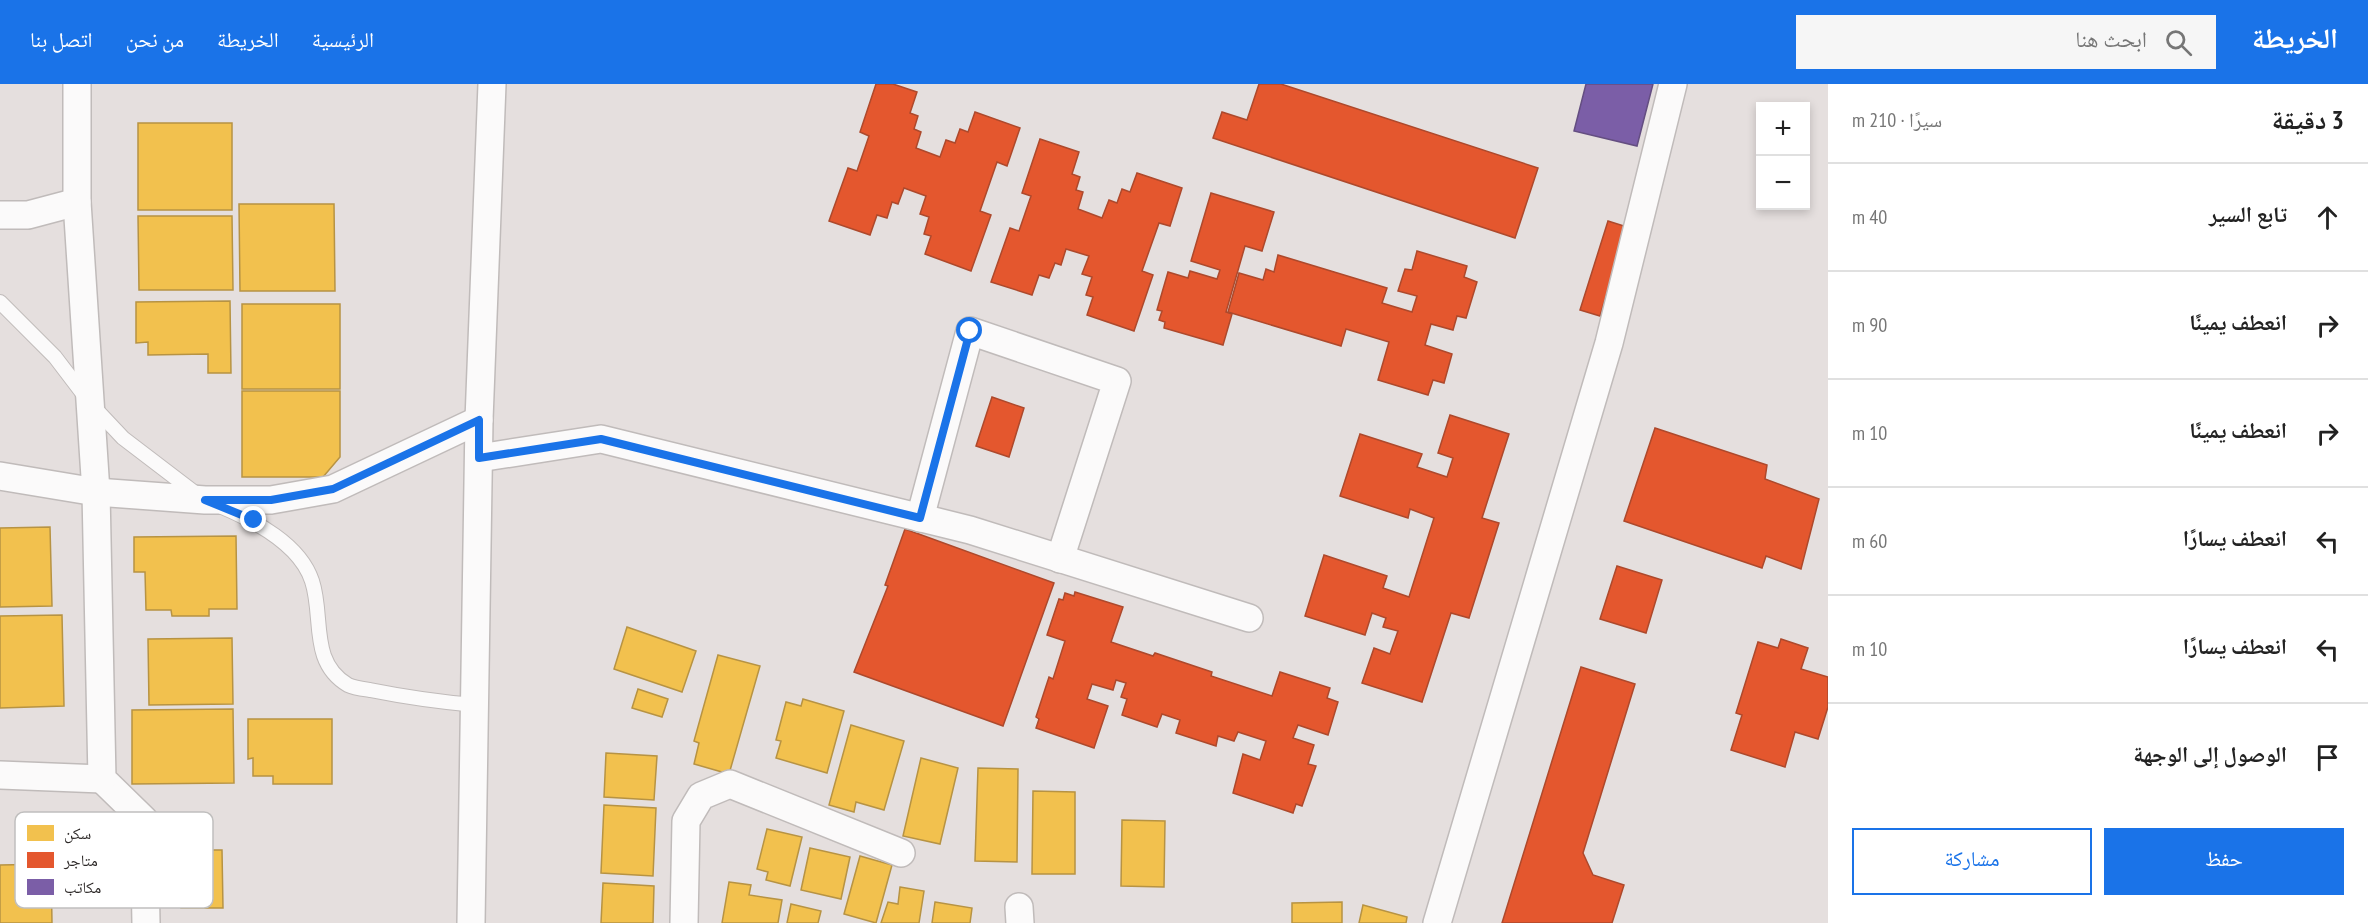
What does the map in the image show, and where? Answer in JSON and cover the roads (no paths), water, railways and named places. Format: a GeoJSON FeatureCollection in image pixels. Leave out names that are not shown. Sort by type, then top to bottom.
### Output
{"type":"FeatureCollection","features":[{"type":"Feature","properties":{"kind":"street"},"geometry":{"type":"LineString","coordinates":[[77,84],[77,202],[96,492],[102,779]]}},
{"type":"Feature","properties":{"kind":"street"},"geometry":{"type":"LineString","coordinates":[[471,923],[479,420],[492,84]]}},
{"type":"Feature","properties":{"kind":"street"},"geometry":{"type":"LineString","coordinates":[[1437,923],[1609,343],[1673,84]]}},
{"type":"Feature","properties":{"kind":"street"},"geometry":{"type":"LineString","coordinates":[[0,215],[28,215],[77,202]]}},
{"type":"Feature","properties":{"kind":"street"},"geometry":{"type":"LineString","coordinates":[[920,518],[970,331],[1117,381],[1060,559]]}},
{"type":"Feature","properties":{"kind":"street"},"geometry":{"type":"LineString","coordinates":[[0,476],[96,492],[205,500],[271,500],[333,489],[479,420]]}},
{"type":"Feature","properties":{"kind":"street"},"geometry":{"type":"LineString","coordinates":[[479,458],[601,439],[970,530],[1250,618]]}},
{"type":"Feature","properties":{"kind":"street"},"geometry":{"type":"LineString","coordinates":[[0,775],[102,779],[136,812]]}},
{"type":"Feature","properties":{"kind":"street"},"geometry":{"type":"LineString","coordinates":[[684,923],[686,821],[701,796],[730,784],[901,854]]}},
{"type":"Feature","properties":{"kind":"street"},"geometry":{"type":"LineString","coordinates":[[146,908],[146,923]]}},
{"type":"Feature","properties":{"kind":"lane"},"geometry":{"type":"LineString","coordinates":[[0,302],[56,357],[90,403],[123,438],[205,500],[254,520],[296,555],[311,580],[317,608],[317,632],[327,667],[349,686],[432,701],[475,705]]}}]}
